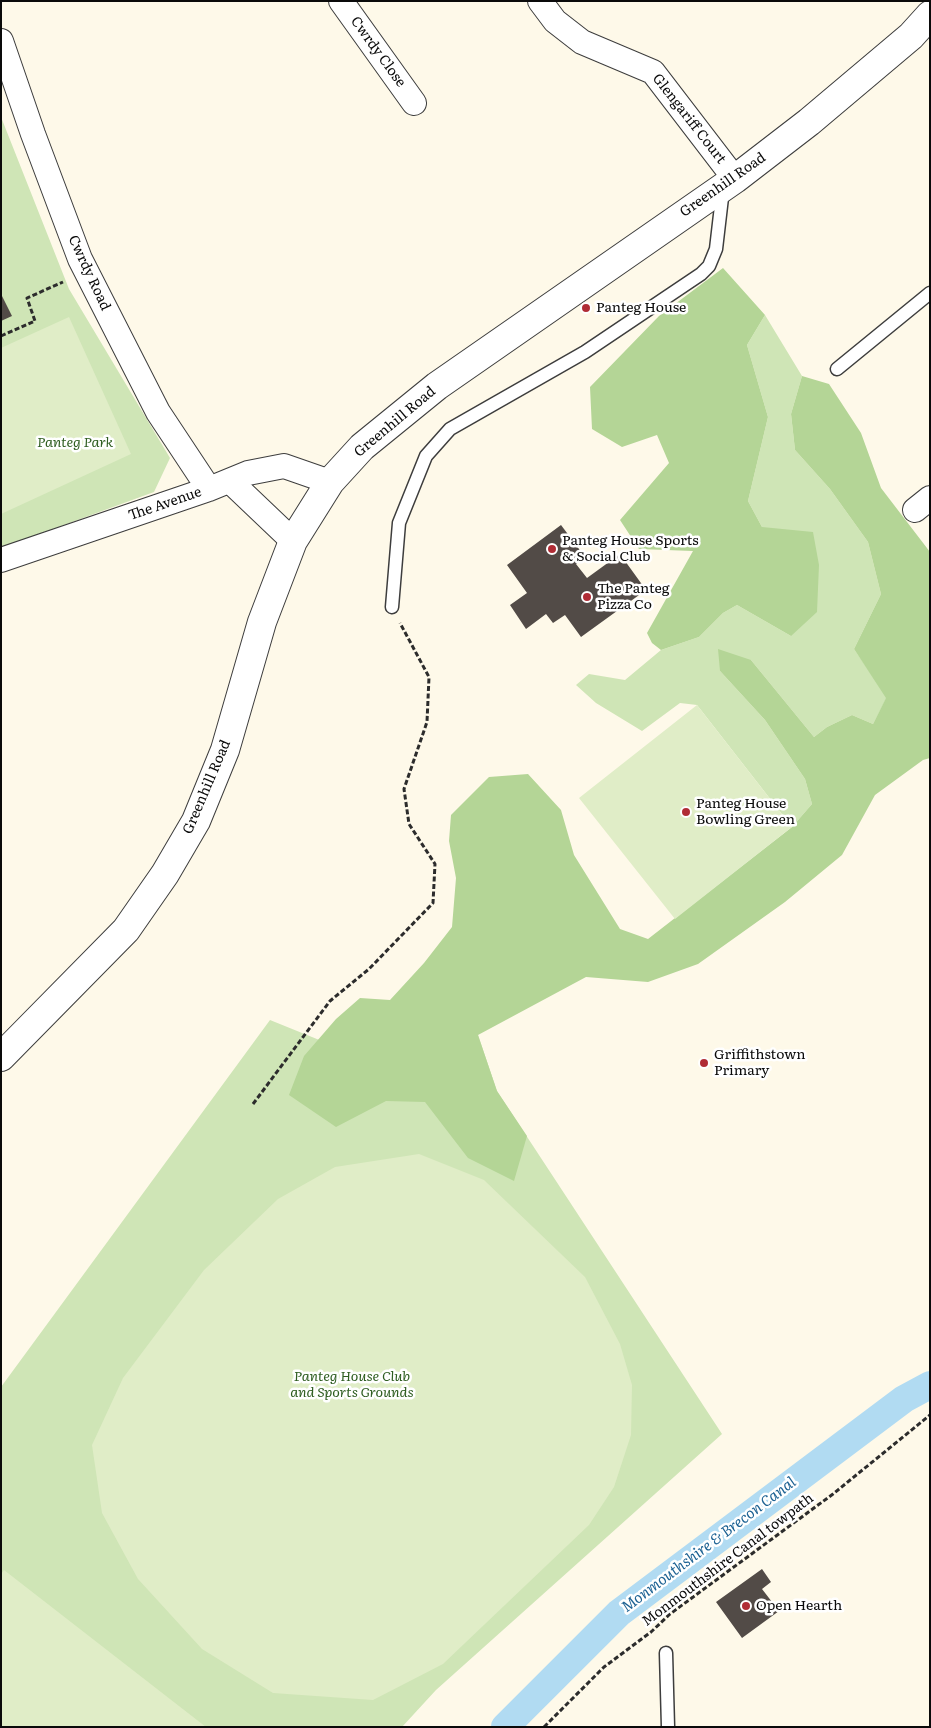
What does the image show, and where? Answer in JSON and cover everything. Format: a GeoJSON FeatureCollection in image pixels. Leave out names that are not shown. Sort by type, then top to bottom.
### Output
{"type":"FeatureCollection","features":[{"type":"Feature","properties":{"kind":"street","name":"Cwrdy Close"},"geometry":{"type":"LineString","coordinates":[[341,1],[414,103]]}},
{"type":"Feature","properties":{"kind":"street","name":"Glengariff Court"},"geometry":{"type":"LineString","coordinates":[[540,1],[555,20],[582,42],[653,72],[729,182]]}},
{"type":"Feature","properties":{"kind":"street","name":"Greenhill Road"},"geometry":{"type":"LineString","coordinates":[[1,1057],[126,930],[165,874],[196,821],[225,750],[262,622],[294,541],[330,482],[362,447],[437,386],[729,182],[863,78],[911,36],[930,15]]}},
{"type":"Feature","properties":{"kind":"street","name":"Cwrdy Road"},"geometry":{"type":"LineString","coordinates":[[1,41],[33,134],[87,272],[158,412],[219,485],[294,541]]}},
{"type":"Feature","properties":{"kind":"street","name":"The Avenue"},"geometry":{"type":"LineString","coordinates":[[1,560],[248,474],[284,466],[330,482]]}},
{"type":"Feature","properties":{"kind":"lane"},"geometry":{"type":"LineString","coordinates":[[392,607],[399,523],[426,456],[450,429],[585,352],[701,274],[709,266],[716,249],[729,182]]}},
{"type":"Feature","properties":{"kind":"lane"},"geometry":{"type":"LineString","coordinates":[[837,369],[930,294]]}},
{"type":"Feature","properties":{"kind":"lane"},"geometry":{"type":"LineString","coordinates":[[666,1653],[668,1727]]}},
{"type":"Feature","properties":{"kind":"path"},"geometry":{"type":"LineString","coordinates":[[1,336],[35,321],[27,298],[87,272]]}},
{"type":"Feature","properties":{"kind":"path"},"geometry":{"type":"LineString","coordinates":[[253,1104],[330,1001],[369,969],[433,903],[435,864],[410,824],[404,789],[427,722],[429,678],[392,607]]}},
{"type":"Feature","properties":{"kind":"path","name":"Monmouthshire Canal towpath"},"geometry":{"type":"LineString","coordinates":[[544,1727],[604,1667],[651,1632],[670,1614],[834,1494],[930,1415]]}},
{"type":"Feature","properties":{"kind":"green space","name":"Panteg Park"},"geometry":{"type":"Polygon","coordinates":[[[1,117],[69,289],[170,458],[154,492],[1,548],[1,117]]]}},
{"type":"Feature","properties":{"kind":"green space"},"geometry":{"type":"Polygon","coordinates":[[[723,268],[765,315],[747,345],[768,417],[748,501],[762,527],[813,532],[819,565],[817,612],[791,636],[737,605],[723,613],[699,637],[661,650],[652,643],[647,633],[693,551],[639,549],[620,520],[669,463],[657,435],[622,447],[592,429],[590,387],[659,316],[723,268]]]}},
{"type":"Feature","properties":{"kind":"green space"},"geometry":{"type":"Polygon","coordinates":[[[765,315],[802,376],[791,414],[795,450],[830,489],[868,542],[881,594],[854,649],[887,697],[873,724],[852,715],[827,727],[814,737],[751,660],[720,671],[765,720],[805,779],[812,804],[792,827],[697,705],[680,703],[642,731],[596,703],[576,685],[589,674],[625,680],[661,650],[699,637],[723,613],[737,605],[791,636],[762,527],[748,501],[768,417],[747,345],[765,315]]]}},
{"type":"Feature","properties":{"kind":"green space"},"geometry":{"type":"Polygon","coordinates":[[[69,317],[131,454],[1,514],[1,348],[69,317]]]}},
{"type":"Feature","properties":{"kind":"green space"},"geometry":{"type":"Polygon","coordinates":[[[802,376],[829,384],[861,433],[881,488],[930,552],[930,758],[923,760],[875,795],[842,855],[785,902],[698,964],[648,982],[586,977],[478,1035],[497,1091],[527,1136],[514,1181],[468,1158],[425,1102],[386,1101],[336,1127],[289,1095],[304,1056],[336,1019],[360,998],[390,1000],[424,963],[452,927],[456,878],[449,841],[451,815],[489,777],[528,774],[561,810],[574,855],[620,929],[648,939],[792,827],[812,804],[805,779],[765,720],[720,671],[718,649],[751,660],[814,737],[827,727],[852,715],[873,724],[886,698],[854,649],[881,594],[868,542],[830,489],[795,450],[791,414],[802,376]]]}},
{"type":"Feature","properties":{"kind":"green space","name":"Panteg House Bowling Green"},"geometry":{"type":"Polygon","coordinates":[[[697,705],[792,827],[675,919],[579,798],[697,705]]]}},
{"type":"Feature","properties":{"kind":"green space","name":"Panteg House Club and Sports Grounds"},"geometry":{"type":"Polygon","coordinates":[[[270,1020],[386,1067],[478,1035],[497,1091],[722,1434],[436,1690],[402,1727],[1,1727],[1,1387],[270,1020]]]}},
{"type":"Feature","properties":{"kind":"green space"},"geometry":{"type":"Polygon","coordinates":[[[419,1154],[484,1180],[585,1277],[620,1344],[632,1385],[631,1435],[614,1487],[589,1525],[443,1664],[373,1700],[273,1693],[202,1649],[138,1579],[102,1513],[92,1445],[123,1378],[204,1270],[278,1199],[335,1167],[419,1154]]]}},
{"type":"Feature","properties":{"kind":"green space"},"geometry":{"type":"Polygon","coordinates":[[[4,1570],[206,1727],[1,1727],[1,1574],[4,1570]]]}},
{"type":"Feature","properties":{"kind":"building"},"geometry":{"type":"Polygon","coordinates":[[[1,294],[12,316],[1,321],[1,294]]]}},
{"type":"Feature","properties":{"kind":"building"},"geometry":{"type":"Polygon","coordinates":[[[561,525],[585,557],[576,564],[587,578],[620,554],[646,590],[581,637],[565,615],[553,623],[546,614],[526,629],[510,605],[527,593],[507,565],[561,525]]]}},
{"type":"Feature","properties":{"kind":"building"},"geometry":{"type":"Polygon","coordinates":[[[762,1569],[771,1582],[762,1589],[779,1611],[742,1638],[716,1602],[762,1569]]]}},
{"type":"Feature","properties":{"kind":"waterway","name":"Monmouthshire & Brecon Canal"},"geometry":{"type":"LineString","coordinates":[[505,1727],[619,1613],[904,1399],[930,1385]]}},
{"type":"Feature","properties":{"kind":"place","name":"Panteg House"},"geometry":{"type":"Point","coordinates":[586,308]}},
{"type":"Feature","properties":{"kind":"place","name":"Panteg House Sports & Social Club"},"geometry":{"type":"Point","coordinates":[552,549]}},
{"type":"Feature","properties":{"kind":"place","name":"The Panteg Pizza Co"},"geometry":{"type":"Point","coordinates":[587,597]}},
{"type":"Feature","properties":{"kind":"place","name":"Panteg House Bowling Green"},"geometry":{"type":"Point","coordinates":[686,812]}},
{"type":"Feature","properties":{"kind":"place","name":"Griffithstown Primary"},"geometry":{"type":"Point","coordinates":[704,1063]}},
{"type":"Feature","properties":{"kind":"place","name":"Open Hearth"},"geometry":{"type":"Point","coordinates":[746,1606]}}]}
